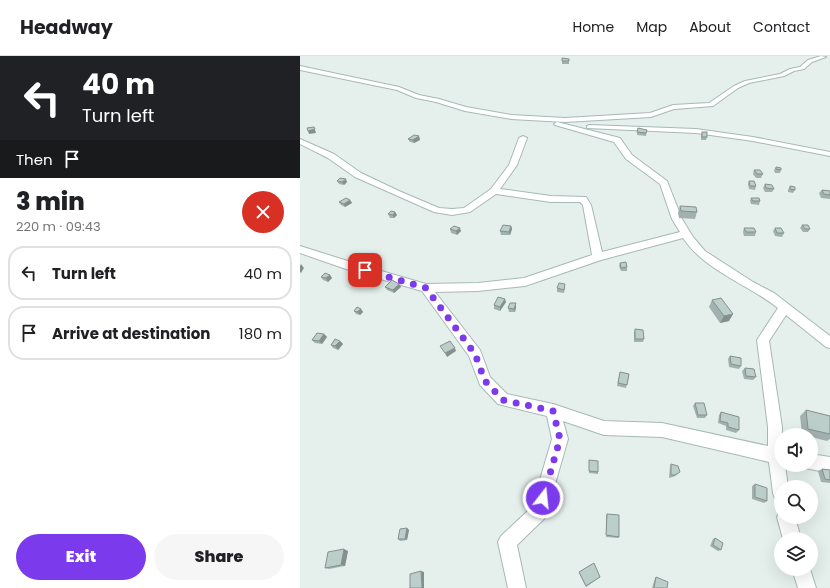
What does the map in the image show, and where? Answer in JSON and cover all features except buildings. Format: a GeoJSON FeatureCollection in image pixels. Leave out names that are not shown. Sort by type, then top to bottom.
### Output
{"type":"FeatureCollection","features":[{"type":"Feature","properties":{"kind":"street"},"geometry":{"type":"LineString","coordinates":[[511,117],[565,120],[626,118],[651,114],[673,108],[711,105],[736,87],[747,82],[782,75],[792,70],[802,68],[810,61],[823,57]]}},
{"type":"Feature","properties":{"kind":"street"},"geometry":{"type":"LineString","coordinates":[[300,68],[399,89],[418,97],[437,100],[465,109],[566,126],[617,140],[629,157],[664,183],[674,213],[686,234],[701,253],[749,285],[770,296],[830,343]]}},
{"type":"Feature","properties":{"kind":"street"},"geometry":{"type":"LineString","coordinates":[[566,126],[696,131],[830,154]]}},
{"type":"Feature","properties":{"kind":"street"},"geometry":{"type":"LineString","coordinates":[[300,141],[331,156],[358,175],[437,210],[452,212],[468,210],[494,191],[513,165],[523,138]]}},
{"type":"Feature","properties":{"kind":"street"},"geometry":{"type":"LineString","coordinates":[[494,191],[551,199],[583,199],[587,204],[598,257]]}},
{"type":"Feature","properties":{"kind":"street"},"geometry":{"type":"LineString","coordinates":[[300,249],[350,266],[426,288],[478,287],[525,282],[598,257],[686,234]]}},
{"type":"Feature","properties":{"kind":"street"},"geometry":{"type":"LineString","coordinates":[[426,288],[475,354],[485,381],[503,400],[553,411],[604,428],[662,430],[774,455]]}},
{"type":"Feature","properties":{"kind":"street"},"geometry":{"type":"LineString","coordinates":[[775,428],[763,340],[785,307]]}},
{"type":"Feature","properties":{"kind":"street"},"geometry":{"type":"LineString","coordinates":[[518,588],[507,542],[538,512],[560,439],[553,411]]}},
{"type":"Feature","properties":{"kind":"street"},"geometry":{"type":"LineString","coordinates":[[818,463],[830,465]]}},
{"type":"Feature","properties":{"kind":"street"},"geometry":{"type":"LineString","coordinates":[[803,576],[807,588]]}},
{"type":"Feature","properties":{"kind":"route"},"geometry":{"type":"LineString","coordinates":[[365,270],[426,288],[475,354],[485,381],[503,400],[553,411],[560,439],[543,498]]}}]}
